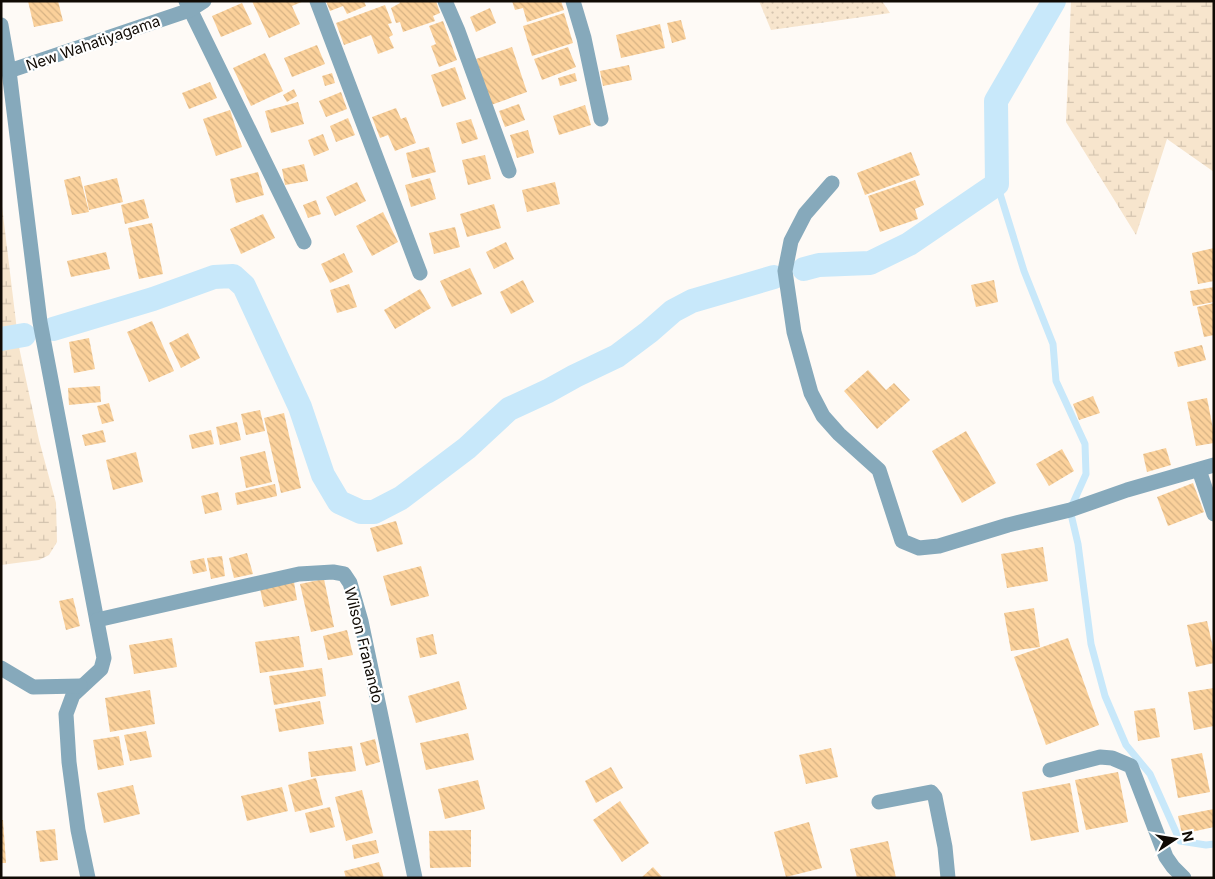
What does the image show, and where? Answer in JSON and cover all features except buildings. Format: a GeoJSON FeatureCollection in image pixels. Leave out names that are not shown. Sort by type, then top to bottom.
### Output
{"type":"FeatureCollection","features":[{"type":"Feature","properties":{"kind":"street","name":"New Wahatiyagama"},"geometry":{"type":"LineString","coordinates":[[9,71],[204,1]]}},
{"type":"Feature","properties":{"kind":"street"},"geometry":{"type":"LineString","coordinates":[[317,1],[420,274]]}},
{"type":"Feature","properties":{"kind":"street"},"geometry":{"type":"LineString","coordinates":[[445,1],[458,31],[509,170]]}},
{"type":"Feature","properties":{"kind":"street"},"geometry":{"type":"LineString","coordinates":[[573,1],[584,38],[601,119]]}},
{"type":"Feature","properties":{"kind":"street"},"geometry":{"type":"LineString","coordinates":[[188,6],[304,242]]}},
{"type":"Feature","properties":{"kind":"street"},"geometry":{"type":"LineString","coordinates":[[1,25],[9,71],[40,322],[104,658],[101,669],[80,686],[73,695],[66,714],[69,762],[78,830],[88,878]]}},
{"type":"Feature","properties":{"kind":"street"},"geometry":{"type":"LineString","coordinates":[[832,183],[805,214],[791,241],[785,271],[794,332],[811,392],[824,416],[834,428],[879,470],[902,541],[920,548],[939,546],[1008,524],[1070,510],[1127,490],[1214,465]]}},
{"type":"Feature","properties":{"kind":"street"},"geometry":{"type":"LineString","coordinates":[[1199,470],[1214,514]]}},
{"type":"Feature","properties":{"kind":"street","name":"Wilson Franando"},"geometry":{"type":"LineString","coordinates":[[97,620],[299,574],[334,572],[344,574],[350,583],[361,621],[415,878]]}},
{"type":"Feature","properties":{"kind":"street"},"geometry":{"type":"LineString","coordinates":[[1,668],[33,687],[80,686]]}},
{"type":"Feature","properties":{"kind":"street"},"geometry":{"type":"LineString","coordinates":[[1050,770],[1100,757],[1112,758],[1131,766],[1166,857],[1184,878]]}},
{"type":"Feature","properties":{"kind":"street"},"geometry":{"type":"LineString","coordinates":[[879,802],[931,792],[935,797],[948,878]]}},
{"type":"Feature","properties":{"kind":"green space"},"geometry":{"type":"Polygon","coordinates":[[[759,1],[882,1],[890,13],[771,30],[759,1]]]}},
{"type":"Feature","properties":{"kind":"green space"},"geometry":{"type":"Polygon","coordinates":[[[1071,1],[1214,1],[1214,172],[1167,139],[1136,235],[1066,122],[1071,1]]]}},
{"type":"Feature","properties":{"kind":"green space"},"geometry":{"type":"Polygon","coordinates":[[[1,198],[19,347],[39,440],[56,503],[57,542],[49,555],[39,560],[1,565],[1,198]]]}},
{"type":"Feature","properties":{"kind":"waterway"},"geometry":{"type":"LineString","coordinates":[[804,269],[819,265],[870,263],[909,244],[997,184],[996,101],[1054,1]]}},
{"type":"Feature","properties":{"kind":"waterway"},"geometry":{"type":"LineString","coordinates":[[997,184],[1024,271],[1053,344],[1056,381],[1085,444],[1086,474],[1070,510],[1078,544],[1091,644],[1105,696],[1126,745],[1150,774],[1180,841],[1206,845],[1214,844]]}},
{"type":"Feature","properties":{"kind":"waterway"},"geometry":{"type":"LineString","coordinates":[[53,329],[153,299],[214,277],[233,276],[244,286],[300,407],[323,475],[339,502],[361,512],[374,512],[401,498],[467,448],[509,409],[617,356],[673,311],[692,301],[774,277]]}},
{"type":"Feature","properties":{"kind":"waterway"},"geometry":{"type":"LineString","coordinates":[[1,339],[24,335]]}}]}
